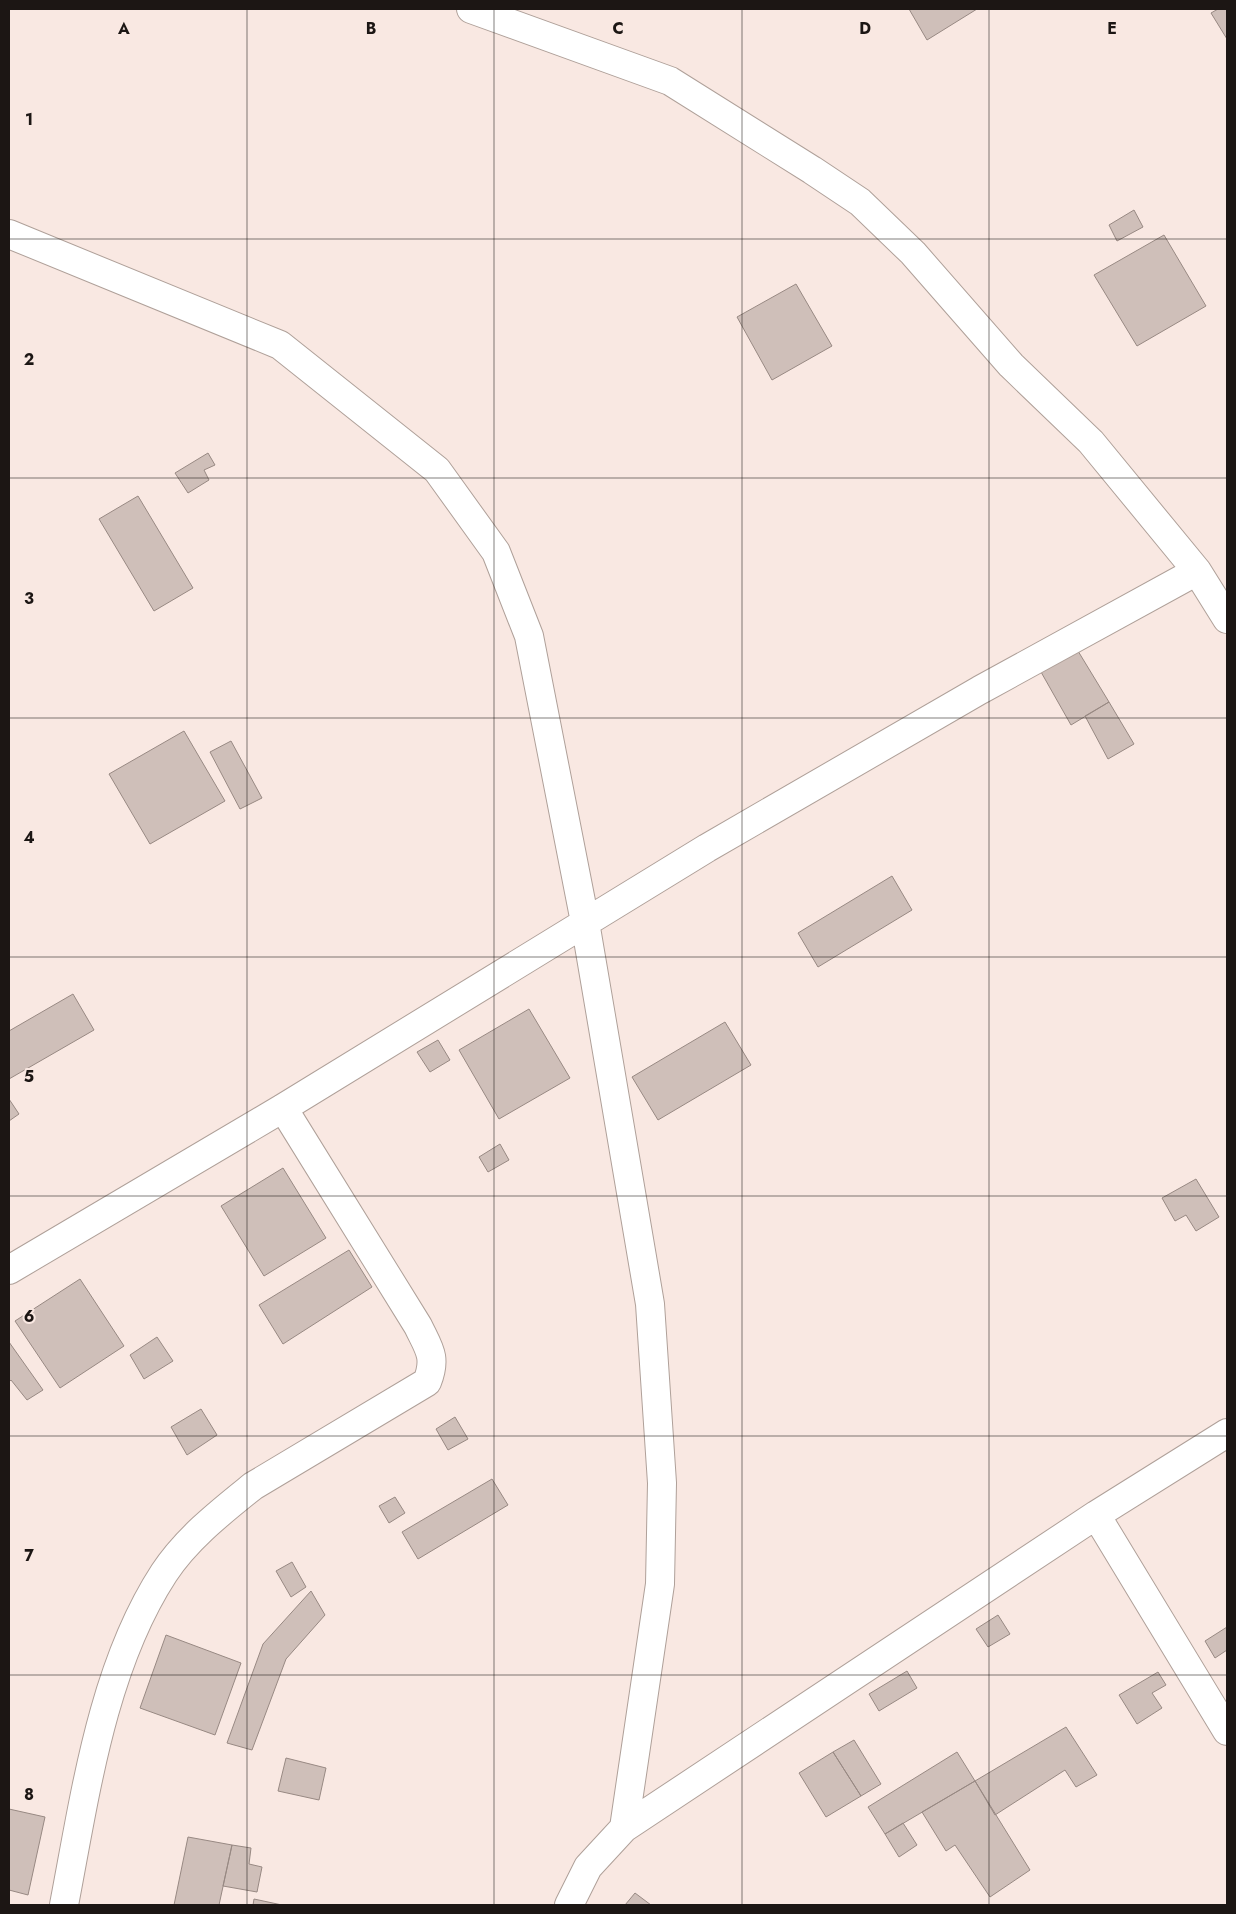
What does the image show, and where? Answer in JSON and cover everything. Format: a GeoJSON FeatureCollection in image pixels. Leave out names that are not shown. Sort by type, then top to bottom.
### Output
{"type":"FeatureCollection","features":[{"type":"Feature","properties":{"kind":"street"},"geometry":{"type":"LineString","coordinates":[[470,9],[670,81],[860,202],[913,253],[1011,364],[1091,442],[1197,571],[1227,619]]}},
{"type":"Feature","properties":{"kind":"street"},"geometry":{"type":"LineString","coordinates":[[9,234],[280,345],[438,470],[496,552],[529,636],[585,922],[650,1304],[662,1483],[660,1584],[624,1828]]}},
{"type":"Feature","properties":{"kind":"street"},"geometry":{"type":"LineString","coordinates":[[9,1270],[282,1108],[707,848],[963,700],[1197,571]]}},
{"type":"Feature","properties":{"kind":"street"},"geometry":{"type":"LineString","coordinates":[[64,1905],[94,1752],[119,1668],[139,1618],[164,1573],[187,1544],[253,1486],[427,1382],[433,1368],[431,1353],[418,1326],[282,1108]]}},
{"type":"Feature","properties":{"kind":"street"},"geometry":{"type":"LineString","coordinates":[[569,1905],[588,1867],[624,1828],[1096,1515],[1227,1433]]}},
{"type":"Feature","properties":{"kind":"street"},"geometry":{"type":"LineString","coordinates":[[1096,1515],[1227,1732]]}},
{"type":"Feature","properties":{"kind":"building"},"geometry":{"type":"Polygon","coordinates":[[[909,9],[977,9],[927,40],[909,9]]]}},
{"type":"Feature","properties":{"kind":"building"},"geometry":{"type":"Polygon","coordinates":[[[1218,9],[1227,9],[1227,39],[1211,13],[1218,9]]]}},
{"type":"Feature","properties":{"kind":"building"},"geometry":{"type":"Polygon","coordinates":[[[1134,210],[1143,227],[1117,241],[1109,225],[1134,210]]]}},
{"type":"Feature","properties":{"kind":"building"},"geometry":{"type":"Polygon","coordinates":[[[1164,235],[1206,306],[1137,346],[1094,275],[1164,235]]]}},
{"type":"Feature","properties":{"kind":"building"},"geometry":{"type":"Polygon","coordinates":[[[796,284],[832,346],[772,380],[737,317],[796,284]]]}},
{"type":"Feature","properties":{"kind":"building"},"geometry":{"type":"Polygon","coordinates":[[[208,453],[215,465],[204,470],[209,480],[188,493],[175,473],[208,453]]]}},
{"type":"Feature","properties":{"kind":"building"},"geometry":{"type":"Polygon","coordinates":[[[138,496],[193,588],[154,611],[99,519],[138,496]]]}},
{"type":"Feature","properties":{"kind":"building"},"geometry":{"type":"Polygon","coordinates":[[[1078,651],[1109,702],[1071,725],[1041,672],[1078,651]]]}},
{"type":"Feature","properties":{"kind":"building"},"geometry":{"type":"Polygon","coordinates":[[[1109,702],[1134,744],[1108,759],[1085,716],[1109,702]]]}},
{"type":"Feature","properties":{"kind":"building"},"geometry":{"type":"Polygon","coordinates":[[[184,731],[225,801],[150,844],[109,774],[184,731]]]}},
{"type":"Feature","properties":{"kind":"building"},"geometry":{"type":"Polygon","coordinates":[[[231,741],[262,798],[240,809],[210,752],[231,741]]]}},
{"type":"Feature","properties":{"kind":"building"},"geometry":{"type":"Polygon","coordinates":[[[892,876],[912,910],[818,967],[798,933],[892,876]]]}},
{"type":"Feature","properties":{"kind":"building"},"geometry":{"type":"Polygon","coordinates":[[[73,994],[94,1030],[9,1079],[9,1031],[73,994]]]}},
{"type":"Feature","properties":{"kind":"building"},"geometry":{"type":"Polygon","coordinates":[[[529,1009],[570,1078],[499,1119],[459,1050],[529,1009]]]}},
{"type":"Feature","properties":{"kind":"building"},"geometry":{"type":"Polygon","coordinates":[[[725,1022],[751,1065],[658,1120],[632,1077],[725,1022]]]}},
{"type":"Feature","properties":{"kind":"building"},"geometry":{"type":"Polygon","coordinates":[[[438,1040],[450,1060],[430,1072],[417,1052],[438,1040]]]}},
{"type":"Feature","properties":{"kind":"building"},"geometry":{"type":"Polygon","coordinates":[[[9,1099],[19,1114],[9,1121],[9,1099]]]}},
{"type":"Feature","properties":{"kind":"building"},"geometry":{"type":"Polygon","coordinates":[[[500,1144],[509,1160],[488,1172],[479,1157],[500,1144]]]}},
{"type":"Feature","properties":{"kind":"building"},"geometry":{"type":"Polygon","coordinates":[[[283,1168],[326,1238],[264,1276],[221,1206],[283,1168]]]}},
{"type":"Feature","properties":{"kind":"building"},"geometry":{"type":"Polygon","coordinates":[[[1196,1179],[1219,1217],[1196,1231],[1186,1215],[1175,1221],[1162,1198],[1196,1179]]]}},
{"type":"Feature","properties":{"kind":"building"},"geometry":{"type":"Polygon","coordinates":[[[349,1250],[372,1287],[283,1344],[259,1305],[349,1250]]]}},
{"type":"Feature","properties":{"kind":"building"},"geometry":{"type":"Polygon","coordinates":[[[80,1279],[124,1346],[60,1388],[15,1321],[80,1279]]]}},
{"type":"Feature","properties":{"kind":"building"},"geometry":{"type":"Polygon","coordinates":[[[157,1337],[173,1361],[144,1379],[130,1355],[157,1337]]]}},
{"type":"Feature","properties":{"kind":"building"},"geometry":{"type":"Polygon","coordinates":[[[9,1342],[43,1390],[27,1400],[11,1380],[9,1382],[9,1342]]]}},
{"type":"Feature","properties":{"kind":"building"},"geometry":{"type":"Polygon","coordinates":[[[201,1409],[217,1435],[187,1455],[171,1427],[201,1409]]]}},
{"type":"Feature","properties":{"kind":"building"},"geometry":{"type":"Polygon","coordinates":[[[455,1417],[468,1439],[448,1450],[436,1429],[455,1417]]]}},
{"type":"Feature","properties":{"kind":"building"},"geometry":{"type":"Polygon","coordinates":[[[492,1479],[508,1505],[418,1559],[402,1532],[492,1479]]]}},
{"type":"Feature","properties":{"kind":"building"},"geometry":{"type":"Polygon","coordinates":[[[395,1497],[405,1513],[389,1523],[379,1506],[395,1497]]]}},
{"type":"Feature","properties":{"kind":"building"},"geometry":{"type":"Polygon","coordinates":[[[292,1562],[306,1587],[291,1597],[276,1571],[292,1562]]]}},
{"type":"Feature","properties":{"kind":"building"},"geometry":{"type":"Polygon","coordinates":[[[311,1591],[325,1615],[286,1659],[252,1750],[227,1743],[263,1644],[311,1591]]]}},
{"type":"Feature","properties":{"kind":"building"},"geometry":{"type":"Polygon","coordinates":[[[998,1615],[1010,1634],[988,1647],[976,1629],[998,1615]]]}},
{"type":"Feature","properties":{"kind":"building"},"geometry":{"type":"Polygon","coordinates":[[[1227,1627],[1227,1650],[1215,1658],[1205,1641],[1227,1627]]]}},
{"type":"Feature","properties":{"kind":"building"},"geometry":{"type":"Polygon","coordinates":[[[166,1635],[241,1663],[215,1735],[140,1708],[166,1635]]]}},
{"type":"Feature","properties":{"kind":"building"},"geometry":{"type":"Polygon","coordinates":[[[907,1671],[917,1688],[879,1711],[869,1694],[907,1671]]]}},
{"type":"Feature","properties":{"kind":"building"},"geometry":{"type":"Polygon","coordinates":[[[1158,1672],[1166,1685],[1152,1693],[1162,1708],[1137,1724],[1119,1695],[1158,1672]]]}},
{"type":"Feature","properties":{"kind":"building"},"geometry":{"type":"Polygon","coordinates":[[[1066,1727],[1097,1775],[1076,1787],[1065,1770],[995,1815],[975,1781],[1066,1727]]]}},
{"type":"Feature","properties":{"kind":"building"},"geometry":{"type":"Polygon","coordinates":[[[854,1740],[881,1784],[861,1796],[833,1752],[854,1740]]]}},
{"type":"Feature","properties":{"kind":"building"},"geometry":{"type":"Polygon","coordinates":[[[833,1752],[861,1796],[826,1817],[799,1773],[833,1752]]]}},
{"type":"Feature","properties":{"kind":"building"},"geometry":{"type":"Polygon","coordinates":[[[957,1752],[975,1781],[885,1834],[868,1807],[957,1752]]]}},
{"type":"Feature","properties":{"kind":"building"},"geometry":{"type":"Polygon","coordinates":[[[286,1758],[326,1768],[319,1800],[278,1791],[286,1758]]]}},
{"type":"Feature","properties":{"kind":"building"},"geometry":{"type":"Polygon","coordinates":[[[975,1781],[1030,1870],[990,1897],[955,1845],[946,1851],[922,1812],[975,1781]]]}},
{"type":"Feature","properties":{"kind":"building"},"geometry":{"type":"Polygon","coordinates":[[[9,1809],[45,1817],[28,1895],[9,1890],[9,1809]]]}},
{"type":"Feature","properties":{"kind":"building"},"geometry":{"type":"Polygon","coordinates":[[[903,1823],[917,1845],[899,1857],[885,1834],[903,1823]]]}},
{"type":"Feature","properties":{"kind":"building"},"geometry":{"type":"Polygon","coordinates":[[[188,1837],[232,1845],[219,1905],[174,1905],[188,1837]]]}},
{"type":"Feature","properties":{"kind":"building"},"geometry":{"type":"Polygon","coordinates":[[[232,1845],[251,1848],[249,1864],[262,1867],[257,1892],[223,1886],[232,1845]]]}},
{"type":"Feature","properties":{"kind":"building"},"geometry":{"type":"Polygon","coordinates":[[[635,1893],[651,1905],[625,1905],[635,1893]]]}},
{"type":"Feature","properties":{"kind":"building"},"geometry":{"type":"Polygon","coordinates":[[[254,1899],[282,1905],[253,1905],[254,1899]]]}}]}
